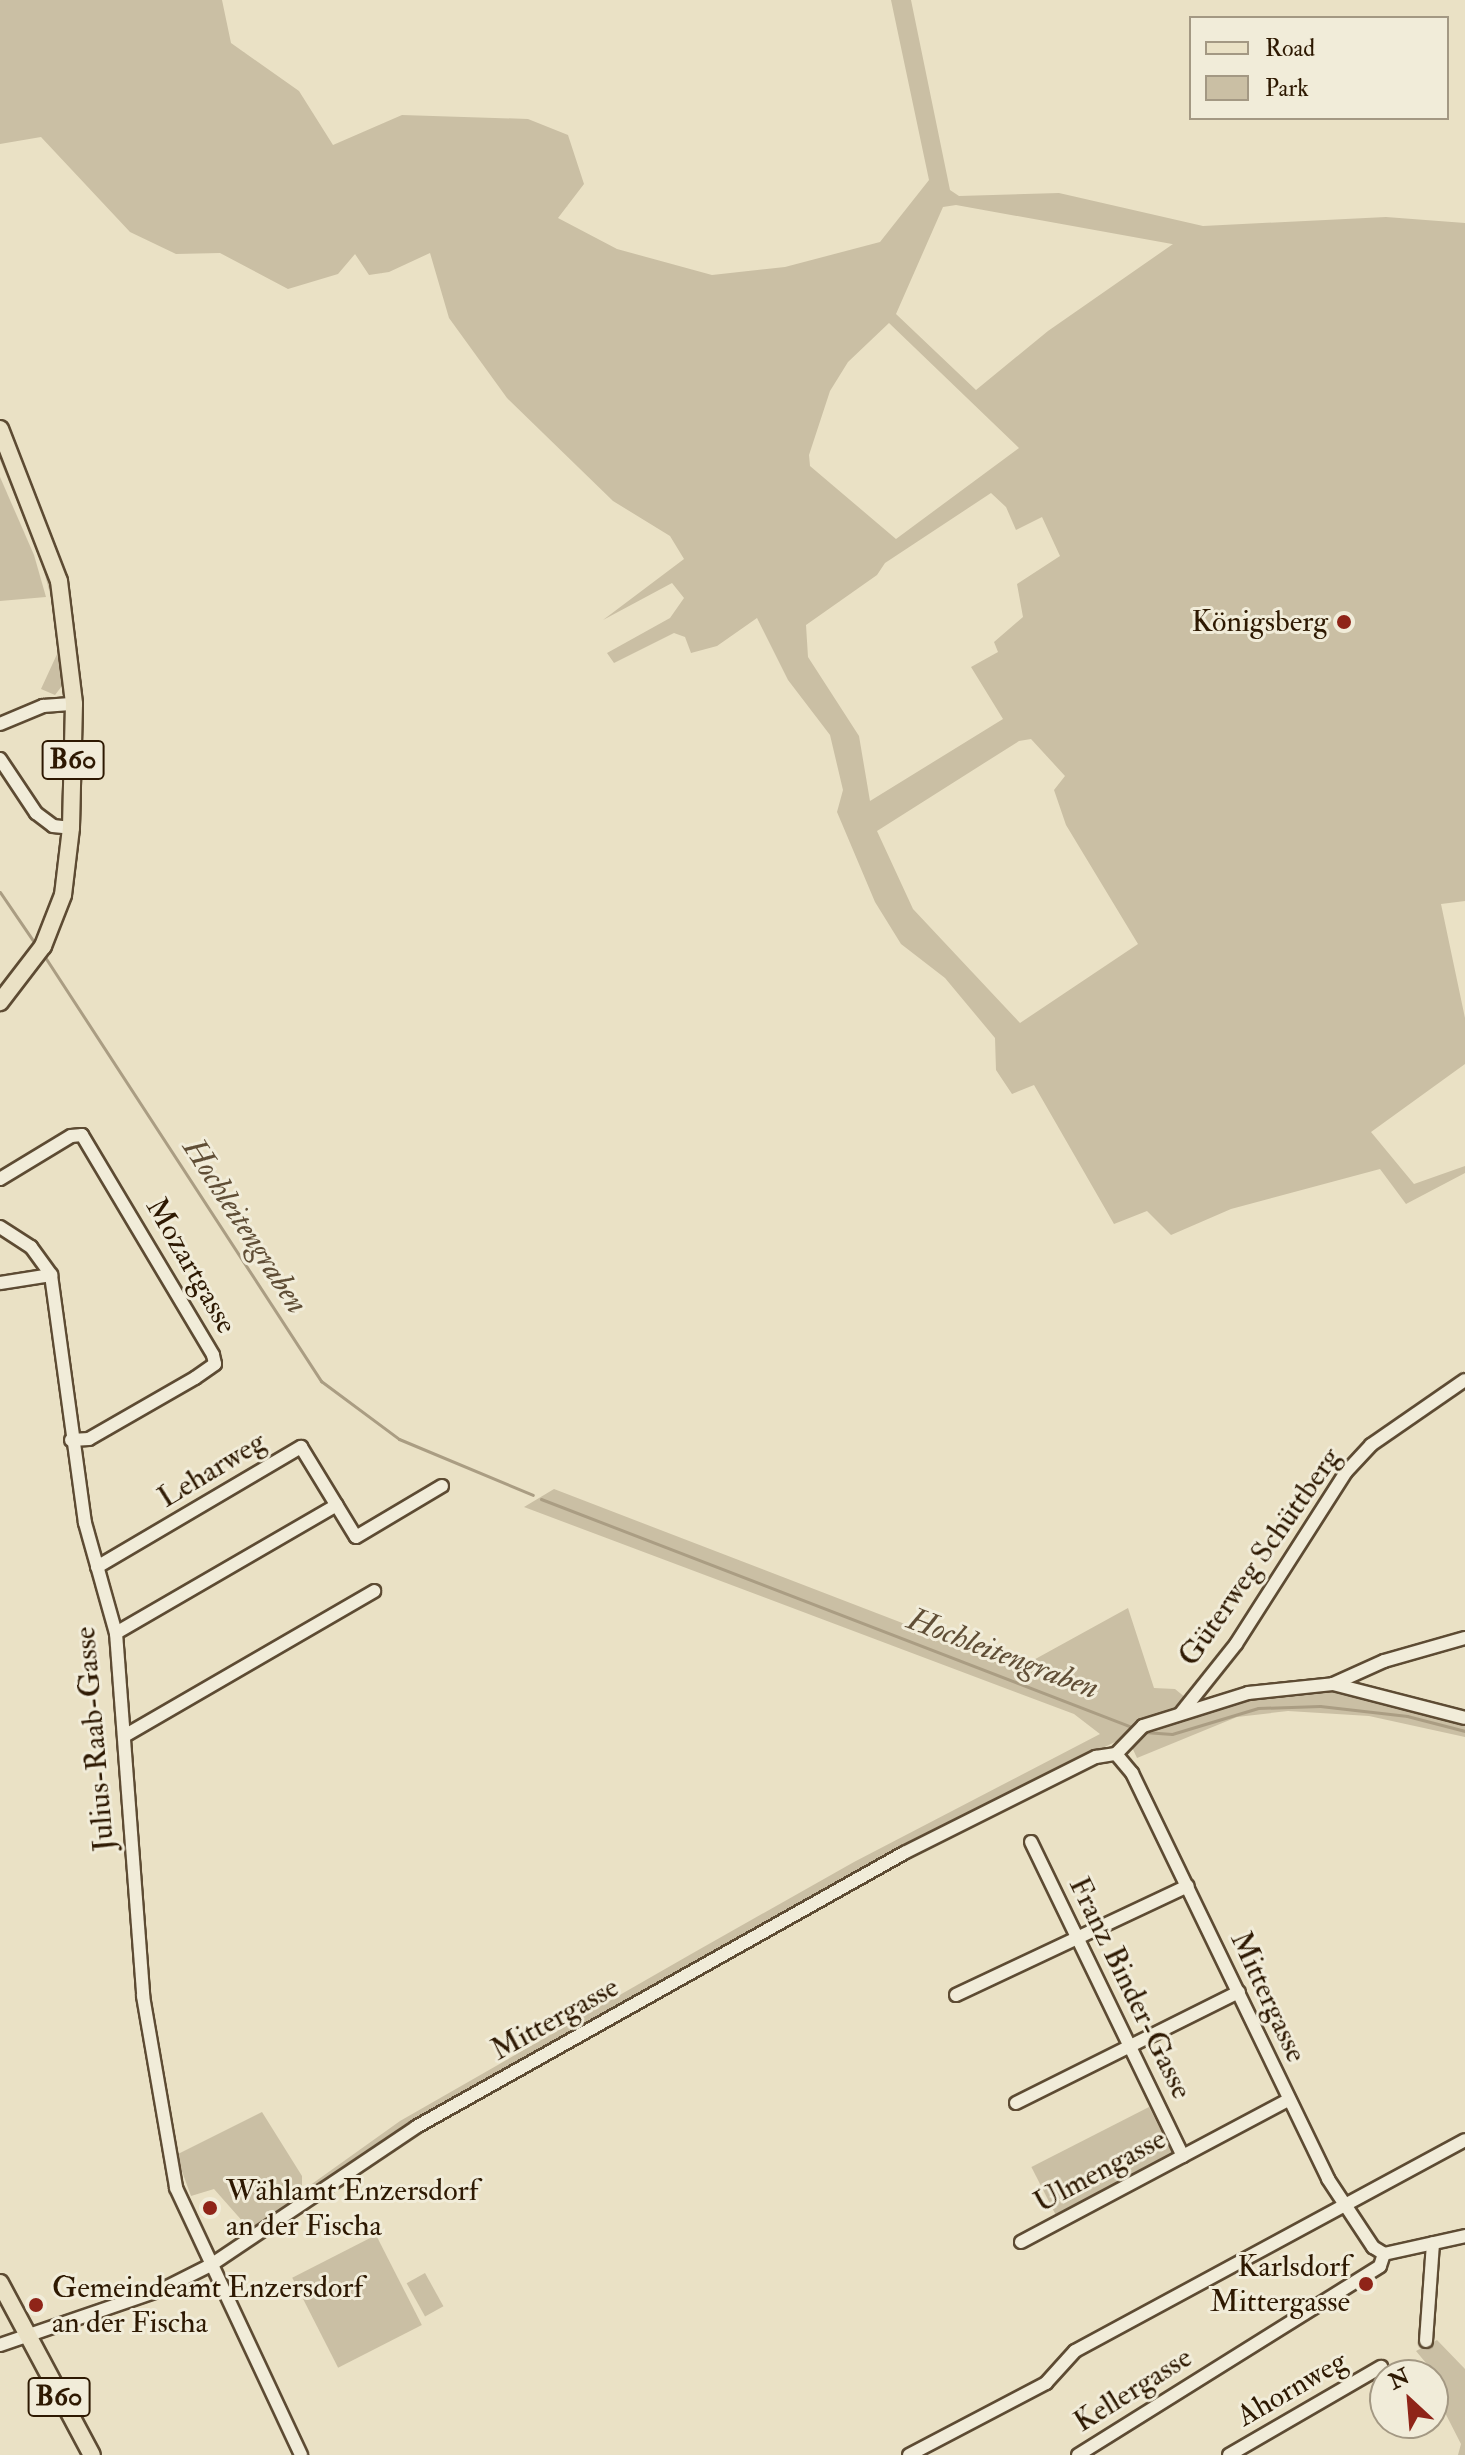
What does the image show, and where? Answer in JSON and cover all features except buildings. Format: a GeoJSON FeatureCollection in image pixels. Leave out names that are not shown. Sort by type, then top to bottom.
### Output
{"type":"FeatureCollection","features":[{"type":"Feature","properties":{"kind":"main road","name":"B60"},"geometry":{"type":"LineString","coordinates":[[0,429],[59,581],[74,704],[71,828],[63,895],[40,952],[0,1002]]}},
{"type":"Feature","properties":{"kind":"main road","name":"B60"},"geometry":{"type":"LineString","coordinates":[[0,2283],[25,2338],[92,2455]]}},
{"type":"Feature","properties":{"kind":"street"},"geometry":{"type":"LineString","coordinates":[[0,724],[43,706],[74,704]]}},
{"type":"Feature","properties":{"kind":"street"},"geometry":{"type":"LineString","coordinates":[[0,759],[36,813],[53,826],[71,828]]}},
{"type":"Feature","properties":{"kind":"street","name":"Mozartgasse"},"geometry":{"type":"LineString","coordinates":[[0,1179],[82,1135],[213,1355],[215,1364],[195,1378],[89,1439],[71,1440]]}},
{"type":"Feature","properties":{"kind":"street"},"geometry":{"type":"LineString","coordinates":[[0,1227],[31,1247],[51,1275],[0,1283]]}},
{"type":"Feature","properties":{"kind":"street","name":"Julius-Raab-Gasse"},"geometry":{"type":"LineString","coordinates":[[51,1275],[71,1440],[97,1567],[116,1633],[126,1735],[143,1996],[176,2188],[301,2455]]}},
{"type":"Feature","properties":{"kind":"street","name":"Güterweg Schüttberg"},"geometry":{"type":"LineString","coordinates":[[1181,1713],[1210,1680],[1346,1472],[1371,1445],[1465,1380]]}},
{"type":"Feature","properties":{"kind":"street","name":"Leharweg"},"geometry":{"type":"LineString","coordinates":[[97,1567],[301,1447],[356,1537],[442,1486]]}},
{"type":"Feature","properties":{"kind":"street"},"geometry":{"type":"LineString","coordinates":[[116,1633],[337,1505]]}},
{"type":"Feature","properties":{"kind":"street"},"geometry":{"type":"LineString","coordinates":[[126,1735],[374,1591]]}},
{"type":"Feature","properties":{"kind":"street"},"geometry":{"type":"LineString","coordinates":[[1116,1754],[1137,1729],[1214,1702],[1248,1693],[1333,1684],[1384,1661],[1465,1638]]}},
{"type":"Feature","properties":{"kind":"street"},"geometry":{"type":"LineString","coordinates":[[1210,1680],[1214,1702]]}},
{"type":"Feature","properties":{"kind":"street"},"geometry":{"type":"LineString","coordinates":[[1333,1684],[1465,1718]]}},
{"type":"Feature","properties":{"kind":"street","name":"Mittergasse"},"geometry":{"type":"LineString","coordinates":[[0,2345],[161,2290],[211,2265],[416,2127],[904,1853],[1046,1780],[1096,1757],[1116,1754],[1132,1773],[1288,2100],[1343,2204],[1384,2254]]}},
{"type":"Feature","properties":{"kind":"street","name":"Franz Binder-Gasse"},"geometry":{"type":"LineString","coordinates":[[1031,1842],[1183,2156]]}},
{"type":"Feature","properties":{"kind":"street"},"geometry":{"type":"LineString","coordinates":[[956,1995],[1188,1886]]}},
{"type":"Feature","properties":{"kind":"street"},"geometry":{"type":"LineString","coordinates":[[1016,2103],[1239,1992]]}},
{"type":"Feature","properties":{"kind":"street","name":"Ulmengasse"},"geometry":{"type":"LineString","coordinates":[[1021,2242],[1288,2100]]}},
{"type":"Feature","properties":{"kind":"street"},"geometry":{"type":"LineString","coordinates":[[909,2455],[1046,2383],[1075,2351],[1465,2140]]}},
{"type":"Feature","properties":{"kind":"street"},"geometry":{"type":"LineString","coordinates":[[1384,2254],[1465,2236]]}},
{"type":"Feature","properties":{"kind":"street"},"geometry":{"type":"LineString","coordinates":[[1426,2341],[1433,2243]]}},
{"type":"Feature","properties":{"kind":"street","name":"Kellergasse"},"geometry":{"type":"LineString","coordinates":[[1078,2455],[1094,2450],[1380,2266],[1384,2254]]}},
{"type":"Feature","properties":{"kind":"street","name":"Ahornweg"},"geometry":{"type":"LineString","coordinates":[[1229,2455],[1369,2374]]}},
{"type":"Feature","properties":{"kind":"green space"},"geometry":{"type":"Polygon","coordinates":[[[0,0],[222,0],[231,43],[299,91],[333,145],[402,115],[528,119],[568,135],[584,184],[558,218],[617,249],[712,275],[785,267],[880,242],[929,180],[891,0],[911,0],[950,190],[959,196],[1059,193],[1203,226],[1386,217],[1465,223],[1465,901],[1441,904],[1465,1018],[1465,1064],[1371,1132],[1414,1184],[1465,1166],[1465,1173],[1406,1204],[1380,1169],[1231,1209],[1171,1235],[1147,1211],[1114,1224],[1034,1085],[1012,1094],[996,1070],[995,1038],[945,978],[901,944],[875,902],[837,812],[843,790],[830,735],[788,680],[757,618],[717,646],[691,653],[685,637],[674,633],[614,663],[607,653],[670,618],[684,598],[672,583],[603,620],[684,559],[670,536],[613,501],[507,398],[449,318],[430,253],[389,272],[369,275],[355,254],[338,274],[288,289],[220,253],[176,254],[130,232],[41,137],[0,144],[0,0]],[[956,205],[943,207],[896,314],[976,390],[1048,331],[1173,244],[956,205]],[[889,323],[848,362],[830,391],[809,455],[810,466],[896,539],[1019,448],[889,323]],[[991,493],[885,563],[877,575],[806,625],[808,657],[859,736],[870,801],[1003,719],[971,667],[998,652],[994,642],[1023,617],[1017,584],[1060,556],[1042,517],[1016,530],[1006,507],[991,493]],[[1031,739],[1019,741],[877,831],[913,909],[1020,1023],[1138,944],[1066,825],[1054,790],[1065,776],[1031,739]]]}},
{"type":"Feature","properties":{"kind":"green space"},"geometry":{"type":"Polygon","coordinates":[[[0,441],[53,580],[65,682],[55,695],[41,689],[58,652],[53,605],[41,560],[0,460],[0,441]]]}},
{"type":"Feature","properties":{"kind":"green space"},"geometry":{"type":"Polygon","coordinates":[[[0,477],[34,555],[46,597],[0,601],[0,477]]]}},
{"type":"Feature","properties":{"kind":"green space"},"geometry":{"type":"Polygon","coordinates":[[[554,1489],[1019,1668],[1128,1608],[1154,1688],[1175,1689],[1202,1711],[1240,1699],[1336,1690],[1465,1724],[1465,1737],[1369,1716],[1288,1711],[1237,1717],[1137,1758],[1130,1743],[1115,1742],[963,1816],[966,1827],[427,2127],[259,2240],[214,2189],[191,2196],[176,2155],[262,2112],[302,2176],[302,2191],[400,2121],[693,1953],[854,1862],[1100,1734],[1074,1714],[524,1507],[554,1489]]]}},
{"type":"Feature","properties":{"kind":"green space"},"geometry":{"type":"Polygon","coordinates":[[[1149,2107],[1173,2154],[1055,2214],[1031,2167],[1149,2107]]]}},
{"type":"Feature","properties":{"kind":"green space"},"geometry":{"type":"Polygon","coordinates":[[[376,2235],[422,2325],[338,2368],[292,2278],[376,2235]]]}},
{"type":"Feature","properties":{"kind":"green space"},"geometry":{"type":"Polygon","coordinates":[[[425,2273],[443,2306],[425,2316],[407,2283],[425,2273]]]}},
{"type":"Feature","properties":{"kind":"green space"},"geometry":{"type":"Polygon","coordinates":[[[1437,2340],[1465,2369],[1465,2455],[1458,2455],[1461,2444],[1449,2420],[1449,2359],[1423,2359],[1416,2351],[1437,2340]]]}},
{"type":"Feature","properties":{"kind":"waterway","name":"Hochleitengraben"},"geometry":{"type":"LineString","coordinates":[[0,892],[36,945]]}},
{"type":"Feature","properties":{"kind":"waterway","name":"Hochleitengraben"},"geometry":{"type":"LineString","coordinates":[[43,954],[321,1381],[399,1439],[533,1495]]}},
{"type":"Feature","properties":{"kind":"waterway","name":"Hochleitengraben"},"geometry":{"type":"LineString","coordinates":[[541,1499],[1137,1729]]}},
{"type":"Feature","properties":{"kind":"waterway","name":"Hochleitengraben"},"geometry":{"type":"LineString","coordinates":[[1144,1732],[1172,1734],[1258,1708],[1320,1706],[1407,1716],[1465,1731]]}},
{"type":"Feature","properties":{"kind":"place","name":"Königsberg"},"geometry":{"type":"Point","coordinates":[1344,622]}},
{"type":"Feature","properties":{"kind":"place","name":"Wählamt Enzersdorf an der Fischa"},"geometry":{"type":"Point","coordinates":[210,2208]}},
{"type":"Feature","properties":{"kind":"place","name":"Karlsdorf Mittergasse"},"geometry":{"type":"Point","coordinates":[1366,2284]}},
{"type":"Feature","properties":{"kind":"place","name":"Gemeindeamt Enzersdorf an der Fischa"},"geometry":{"type":"Point","coordinates":[36,2305]}}]}
